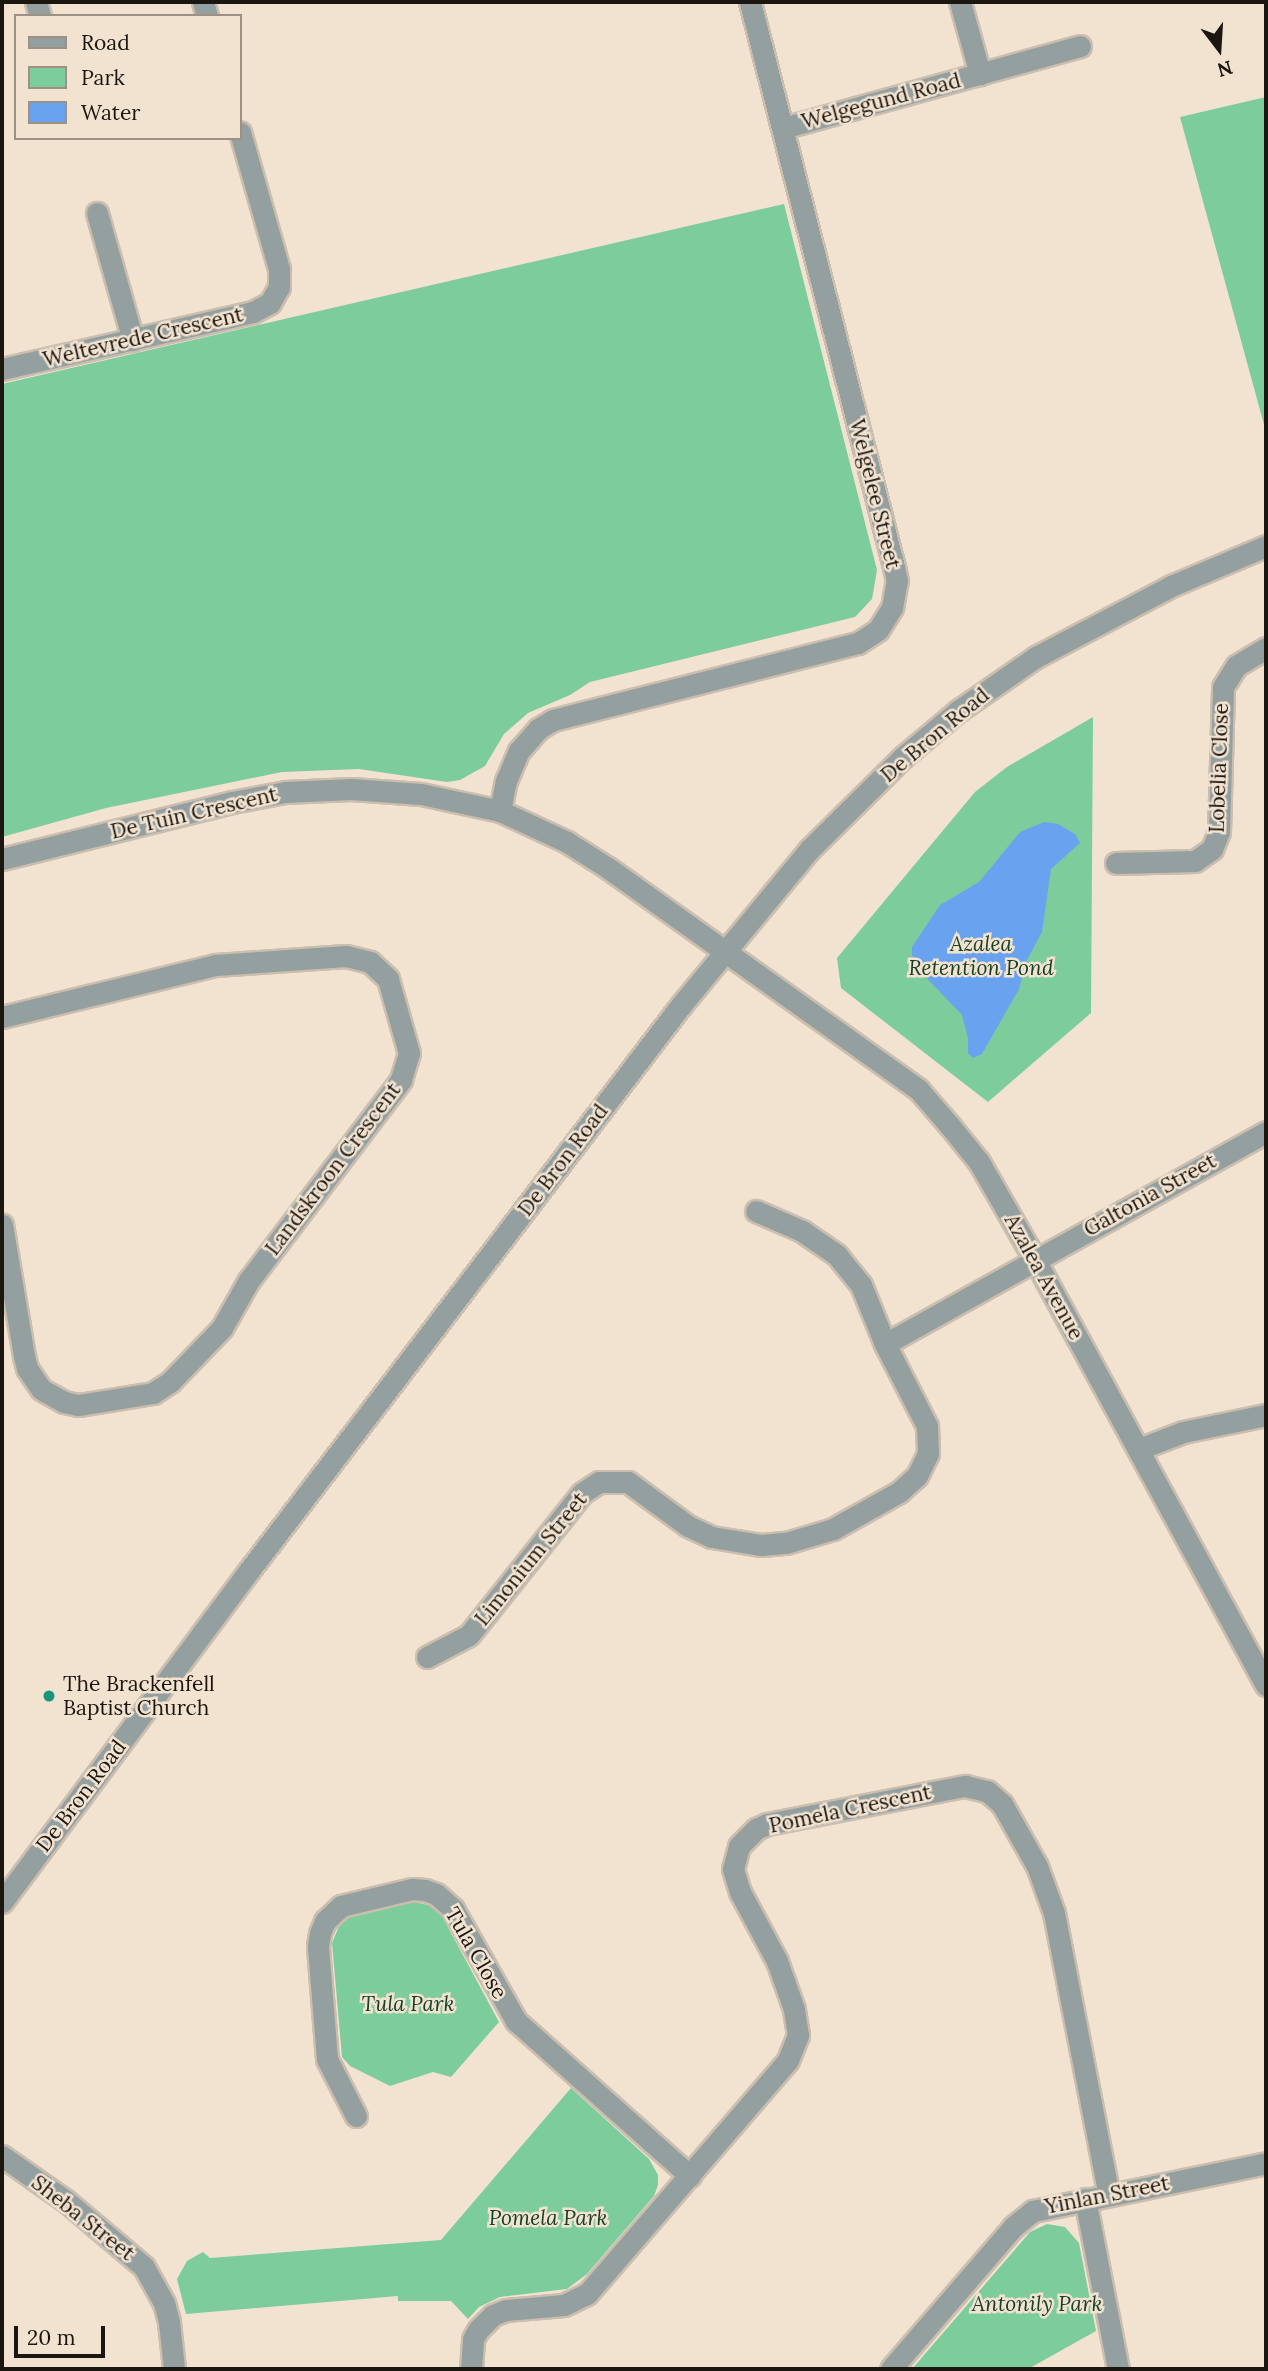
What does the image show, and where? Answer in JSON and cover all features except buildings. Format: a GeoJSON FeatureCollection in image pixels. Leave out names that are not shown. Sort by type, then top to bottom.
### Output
{"type":"FeatureCollection","features":[{"type":"Feature","properties":{"kind":"street","name":"Welgelee Street"},"geometry":{"type":"LineString","coordinates":[[500,811],[506,781],[519,751],[538,729],[553,720],[858,643],[878,630],[892,608],[897,581],[894,567],[750,2]]}},
{"type":"Feature","properties":{"kind":"street","name":"Welgegund Road"},"geometry":{"type":"LineString","coordinates":[[960,2],[980,74]]}},
{"type":"Feature","properties":{"kind":"street","name":"Welgegund Road"},"geometry":{"type":"LineString","coordinates":[[783,128],[1080,46]]}},
{"type":"Feature","properties":{"kind":"street","name":"Weltevrede Crescent"},"geometry":{"type":"LineString","coordinates":[[2,369],[262,309],[275,296],[280,279],[279,269],[242,139]]}},
{"type":"Feature","properties":{"kind":"street"},"geometry":{"type":"LineString","coordinates":[[97,214],[132,340]]}},
{"type":"Feature","properties":{"kind":"street","name":"De Bron Road"},"geometry":{"type":"LineString","coordinates":[[2,1902],[248,1572],[724,951],[809,850],[902,757],[958,711],[1036,657],[1096,624],[1260,549]]}},
{"type":"Feature","properties":{"kind":"street","name":"Lobelia Close"},"geometry":{"type":"LineString","coordinates":[[1116,863],[1195,861],[1212,849],[1219,832],[1223,687],[1236,666],[1266,648]]}},
{"type":"Feature","properties":{"kind":"street","name":"De Tuin Crescent"},"geometry":{"type":"LineString","coordinates":[[2,859],[232,802],[285,792],[351,789],[421,794],[500,811],[567,842],[724,951]]}},
{"type":"Feature","properties":{"kind":"street","name":"Azalea Avenue"},"geometry":{"type":"LineString","coordinates":[[724,951],[918,1089],[979,1163],[1034,1258],[1266,1685]]}},
{"type":"Feature","properties":{"kind":"street","name":"Landskroon Crescent"},"geometry":{"type":"LineString","coordinates":[[2,1017],[216,965],[346,956],[370,962],[388,979],[409,1053],[401,1080],[249,1280],[222,1328],[170,1382],[153,1393],[78,1405],[64,1402],[41,1389],[33,1379],[24,1356],[2,1225]]}},
{"type":"Feature","properties":{"kind":"street","name":"Galtonia Street"},"geometry":{"type":"LineString","coordinates":[[1034,1258],[1266,1132]]}},
{"type":"Feature","properties":{"kind":"street","name":"Limonium Street"},"geometry":{"type":"LineString","coordinates":[[427,1657],[469,1635],[582,1493],[599,1482],[628,1482],[688,1526],[712,1537],[761,1545],[810,1538],[899,1492],[917,1476],[928,1453],[929,1440],[922,1414],[885,1344],[862,1285],[837,1255],[802,1231],[756,1210]]}},
{"type":"Feature","properties":{"kind":"street"},"geometry":{"type":"LineString","coordinates":[[885,1344],[1034,1258]]}},
{"type":"Feature","properties":{"kind":"street"},"geometry":{"type":"LineString","coordinates":[[1139,1449],[1183,1432],[1266,1415]]}},
{"type":"Feature","properties":{"kind":"street","name":"Pomela Crescent"},"geometry":{"type":"LineString","coordinates":[[471,2369],[473,2339],[483,2323],[506,2310],[564,2305],[587,2294],[788,2060],[798,2035],[798,2023],[777,1961],[734,1881],[733,1869],[739,1846],[756,1829],[767,1824],[965,1787],[987,1791],[1002,1804],[1047,1889],[1054,1913],[1109,2195]]}},
{"type":"Feature","properties":{"kind":"street","name":"Tula Close"},"geometry":{"type":"LineString","coordinates":[[356,2116],[327,2059],[318,1946],[320,1933],[332,1913],[351,1901],[412,1889],[425,1890],[436,1894],[453,1909],[516,2021],[690,2176]]}},
{"type":"Feature","properties":{"kind":"street","name":"Sheba Street"},"geometry":{"type":"LineString","coordinates":[[2,2156],[66,2201],[144,2267],[164,2303],[174,2369]]}},
{"type":"Feature","properties":{"kind":"street","name":"Yinlan Street"},"geometry":{"type":"LineString","coordinates":[[891,2369],[1021,2218],[1046,2207],[1266,2163]]}},
{"type":"Feature","properties":{"kind":"street"},"geometry":{"type":"LineString","coordinates":[[1085,2199],[1118,2369]]}},
{"type":"Feature","properties":{"kind":"green space"},"geometry":{"type":"Polygon","coordinates":[[[1266,97],[1266,432],[1180,117],[1266,97]]]}},
{"type":"Feature","properties":{"kind":"green space"},"geometry":{"type":"Polygon","coordinates":[[[784,204],[877,570],[872,599],[855,617],[590,682],[570,695],[528,713],[504,734],[485,766],[460,780],[447,782],[359,769],[282,772],[106,808],[2,837],[2,384],[784,204]]]}},
{"type":"Feature","properties":{"kind":"green space","name":"Azalea Retention Pond"},"geometry":{"type":"Polygon","coordinates":[[[1093,717],[1091,1013],[988,1102],[841,988],[837,958],[975,792],[1007,767],[1093,717]]]}},
{"type":"Feature","properties":{"kind":"green space","name":"Tula Park"},"geometry":{"type":"Polygon","coordinates":[[[415,1902],[432,1906],[442,1916],[499,2022],[451,2077],[433,2072],[390,2086],[350,2066],[342,2057],[332,1943],[340,1924],[356,1913],[415,1902]]]}},
{"type":"Feature","properties":{"kind":"green space","name":"Pomela Park"},"geometry":{"type":"Polygon","coordinates":[[[571,2088],[649,2159],[658,2175],[658,2185],[654,2196],[587,2274],[567,2289],[500,2297],[479,2307],[468,2319],[451,2301],[398,2301],[398,2296],[186,2314],[177,2279],[187,2261],[203,2252],[210,2258],[441,2240],[571,2088]]]}},
{"type":"Feature","properties":{"kind":"green space","name":"Antonily Park"},"geometry":{"type":"Polygon","coordinates":[[[1047,2224],[1065,2227],[1079,2243],[1096,2331],[1028,2369],[912,2369],[1030,2232],[1047,2224]]]}},
{"type":"Feature","properties":{"kind":"water"},"geometry":{"type":"Polygon","coordinates":[[[1044,822],[1058,824],[1075,834],[1080,843],[1051,869],[1042,932],[1026,962],[1019,989],[982,1054],[973,1058],[968,1053],[968,1038],[962,1015],[918,969],[912,955],[912,947],[940,905],[979,882],[1020,832],[1044,822]]]}},
{"type":"Feature","properties":{"kind":"place","name":"The Brackenfell Baptist Church"},"geometry":{"type":"Point","coordinates":[49,1696]}}]}
